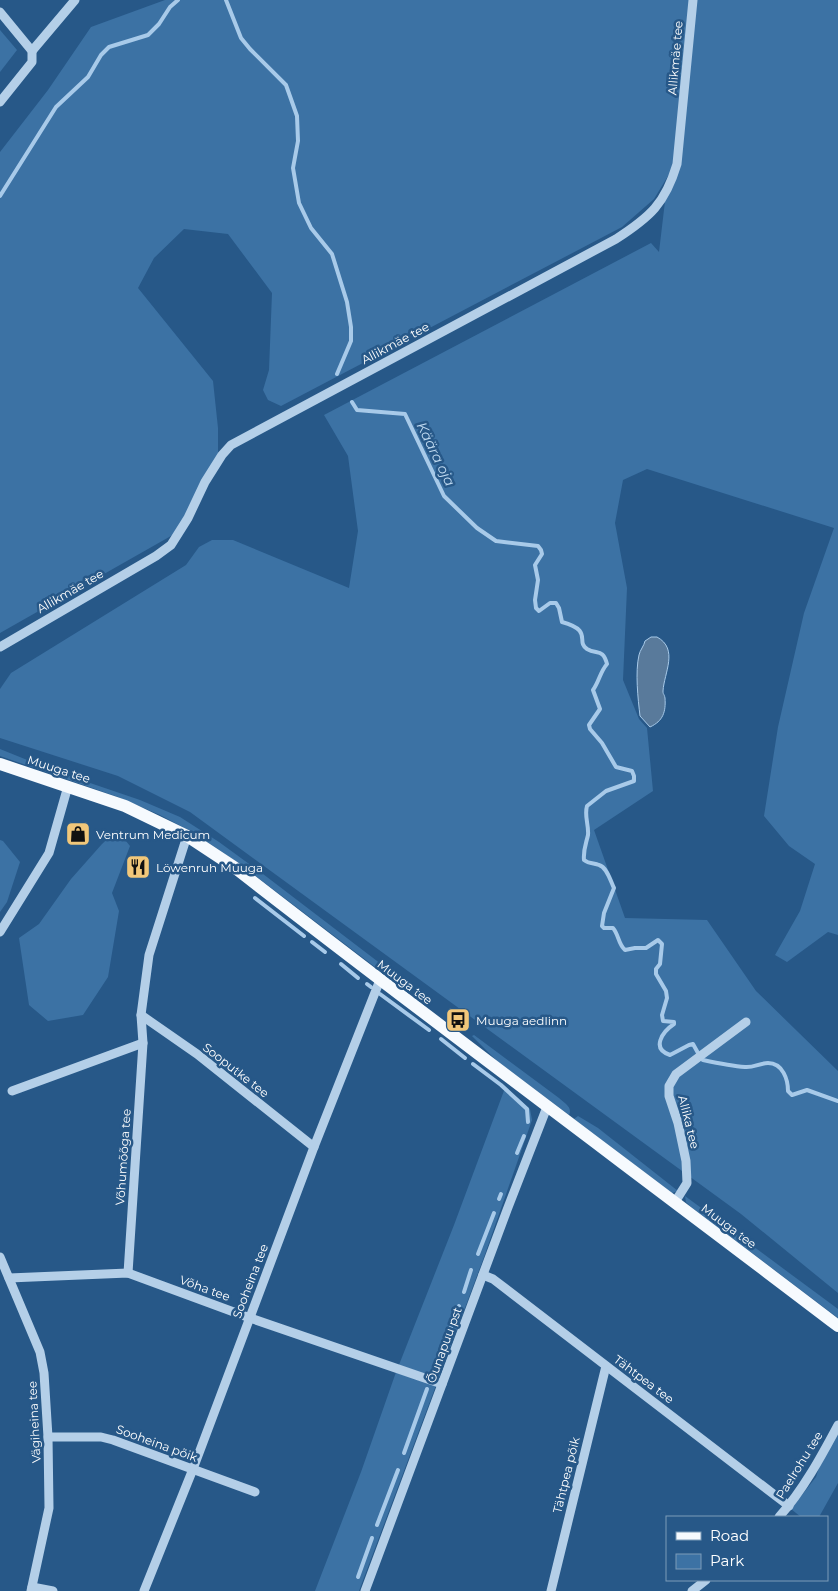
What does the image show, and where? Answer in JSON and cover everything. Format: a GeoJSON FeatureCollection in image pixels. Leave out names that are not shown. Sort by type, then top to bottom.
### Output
{"type":"FeatureCollection","features":[{"type":"Feature","properties":{"kind":"main road","name":"Muuga tee"},"geometry":{"type":"LineString","coordinates":[[0,764],[125,806],[187,836],[234,867],[547,1107],[838,1326]]}},
{"type":"Feature","properties":{"kind":"street"},"geometry":{"type":"LineString","coordinates":[[32,51],[75,0]]}},
{"type":"Feature","properties":{"kind":"street","name":"Allikmäe tee"},"geometry":{"type":"LineString","coordinates":[[0,647],[156,556],[171,545],[188,518],[205,482],[222,455],[231,445],[616,239],[642,222],[663,198],[672,182],[677,164],[693,0]]}},
{"type":"Feature","properties":{"kind":"street"},"geometry":{"type":"LineString","coordinates":[[0,12],[32,51],[32,62],[0,102]]}},
{"type":"Feature","properties":{"kind":"street"},"geometry":{"type":"LineString","coordinates":[[0,932],[49,854],[68,786]]}},
{"type":"Feature","properties":{"kind":"street","name":"Võhumõõga tee"},"geometry":{"type":"LineString","coordinates":[[128,1273],[143,1043],[141,1016],[149,955],[187,836]]}},
{"type":"Feature","properties":{"kind":"street","name":"Sooheina tee"},"geometry":{"type":"LineString","coordinates":[[144,1591],[193,1469],[314,1147],[380,980]]}},
{"type":"Feature","properties":{"kind":"street","name":"Sooputke tee"},"geometry":{"type":"LineString","coordinates":[[141,1016],[197,1054],[314,1147]]}},
{"type":"Feature","properties":{"kind":"street","name":"Allika tee"},"geometry":{"type":"LineString","coordinates":[[675,1202],[687,1183],[686,1161],[678,1123],[669,1096],[669,1086],[676,1074],[746,1022]]}},
{"type":"Feature","properties":{"kind":"street"},"geometry":{"type":"LineString","coordinates":[[12,1091],[143,1043]]}},
{"type":"Feature","properties":{"kind":"street","name":"Õunapuu pst"},"geometry":{"type":"LineString","coordinates":[[365,1591],[547,1107]]}},
{"type":"Feature","properties":{"kind":"street","name":"Vägiheina tee"},"geometry":{"type":"LineString","coordinates":[[0,1257],[40,1352],[42,1363],[48,1438],[49,1508],[32,1589]]}},
{"type":"Feature","properties":{"kind":"street","name":"Võha tee"},"geometry":{"type":"LineString","coordinates":[[9,1278],[128,1273],[250,1318],[442,1384]]}},
{"type":"Feature","properties":{"kind":"street","name":"Tähtpea tee"},"geometry":{"type":"LineString","coordinates":[[483,1274],[493,1279],[789,1506]]}},
{"type":"Feature","properties":{"kind":"street","name":"Tähtpea põik"},"geometry":{"type":"LineString","coordinates":[[551,1591],[606,1366]]}},
{"type":"Feature","properties":{"kind":"street","name":"Paelrohu tee"},"geometry":{"type":"LineString","coordinates":[[780,1516],[789,1506],[812,1471],[838,1425]]}},
{"type":"Feature","properties":{"kind":"street","name":"Sooheina põik"},"geometry":{"type":"LineString","coordinates":[[48,1438],[107,1438],[255,1492]]}},
{"type":"Feature","properties":{"kind":"street"},"geometry":{"type":"LineString","coordinates":[[692,1591],[705,1581]]}},
{"type":"Feature","properties":{"kind":"street"},"geometry":{"type":"LineString","coordinates":[[32,1589],[53,1591]]}},
{"type":"Feature","properties":{"kind":"green space"},"geometry":{"type":"Polygon","coordinates":[[[165,0],[838,0],[838,935],[828,932],[787,962],[775,955],[800,911],[815,864],[789,846],[764,816],[778,727],[804,613],[834,528],[647,469],[623,480],[615,523],[627,588],[623,680],[639,719],[647,728],[653,791],[594,830],[625,918],[707,920],[756,991],[838,1071],[838,1293],[741,1214],[190,812],[118,776],[0,738],[0,689],[11,673],[186,565],[199,547],[212,540],[233,540],[349,588],[358,531],[348,456],[324,415],[651,243],[659,252],[668,176],[654,199],[622,227],[281,406],[268,400],[263,390],[269,370],[272,293],[228,234],[184,229],[154,258],[138,288],[213,381],[218,428],[218,459],[185,528],[0,633],[0,152],[48,90],[91,27],[165,0]]]}},
{"type":"Feature","properties":{"kind":"green space"},"geometry":{"type":"Polygon","coordinates":[[[0,30],[17,50],[0,72],[0,30]]]}},
{"type":"Feature","properties":{"kind":"green space"},"geometry":{"type":"Polygon","coordinates":[[[0,749],[52,770],[140,800],[180,817],[263,874],[398,977],[398,980],[396,983],[240,864],[194,833],[160,815],[118,797],[0,756],[0,749]]]}},
{"type":"Feature","properties":{"kind":"green space"},"geometry":{"type":"Polygon","coordinates":[[[117,830],[130,846],[112,893],[119,911],[108,977],[83,1015],[48,1021],[29,1005],[19,938],[39,924],[71,879],[117,830]]]}},
{"type":"Feature","properties":{"kind":"green space"},"geometry":{"type":"Polygon","coordinates":[[[0,840],[3,841],[20,862],[7,902],[0,912],[0,840]]]}},
{"type":"Feature","properties":{"kind":"green space"},"geometry":{"type":"Polygon","coordinates":[[[474,1035],[565,1103],[570,1110],[569,1115],[497,1061],[472,1036],[474,1035]]]}},
{"type":"Feature","properties":{"kind":"green space"},"geometry":{"type":"Polygon","coordinates":[[[505,1088],[530,1109],[532,1120],[484,1257],[359,1591],[315,1591],[361,1472],[395,1375],[505,1088]]]}},
{"type":"Feature","properties":{"kind":"green space"},"geometry":{"type":"Polygon","coordinates":[[[578,1116],[598,1128],[678,1191],[672,1193],[574,1119],[578,1116]]]}},
{"type":"Feature","properties":{"kind":"green space"},"geometry":{"type":"Polygon","coordinates":[[[685,1196],[838,1309],[838,1318],[691,1207],[686,1202],[685,1196]]]}},
{"type":"Feature","properties":{"kind":"green space"},"geometry":{"type":"Polygon","coordinates":[[[838,1434],[838,1483],[820,1516],[800,1516],[791,1509],[816,1477],[822,1458],[838,1434]]]}},
{"type":"Feature","properties":{"kind":"shaded area"},"geometry":{"type":"Polygon","coordinates":[[[651,637],[657,637],[664,642],[669,655],[669,662],[663,691],[665,708],[663,716],[650,727],[640,716],[637,677],[640,653],[645,641],[651,637]]]}},
{"type":"Feature","properties":{"kind":"waterway","name":"Käära oja"},"geometry":{"type":"LineString","coordinates":[[0,196],[56,107],[88,77],[101,55],[109,47],[148,35],[159,24],[170,7],[178,0]]}},
{"type":"Feature","properties":{"kind":"waterway","name":"Käära oja"},"geometry":{"type":"LineString","coordinates":[[226,0],[241,38],[286,85],[297,116],[298,141],[293,168],[299,203],[311,228],[332,254],[347,302],[351,327],[351,341],[337,374]]}},
{"type":"Feature","properties":{"kind":"waterway","name":"Käära oja"},"geometry":{"type":"LineString","coordinates":[[352,402],[357,410],[405,414],[444,496],[477,528],[496,541],[538,546],[542,554],[535,565],[538,580],[535,600],[536,608],[539,611],[550,603],[556,603],[562,622],[572,625],[581,632],[584,646],[587,649],[604,656],[607,664],[593,690],[600,709],[589,725],[616,767],[632,771],[634,781],[606,791],[587,806],[588,835],[584,850],[584,860],[602,866],[614,888],[604,913],[602,926],[604,928],[613,928],[625,950],[646,948],[658,940],[662,944],[660,964],[656,969],[656,974],[666,991],[667,998],[662,1015],[663,1021],[674,1022],[674,1024],[662,1036],[660,1040],[661,1049],[670,1055],[693,1044],[698,1053]]}},
{"type":"Feature","properties":{"kind":"waterway"},"geometry":{"type":"LineString","coordinates":[[255,898],[304,936]]}},
{"type":"Feature","properties":{"kind":"waterway"},"geometry":{"type":"LineString","coordinates":[[312,942],[325,952]]}},
{"type":"Feature","properties":{"kind":"waterway"},"geometry":{"type":"LineString","coordinates":[[341,964],[358,978]]}},
{"type":"Feature","properties":{"kind":"waterway"},"geometry":{"type":"LineString","coordinates":[[367,984],[371,987]]}},
{"type":"Feature","properties":{"kind":"waterway"},"geometry":{"type":"LineString","coordinates":[[380,994],[429,1030]]}},
{"type":"Feature","properties":{"kind":"waterway"},"geometry":{"type":"LineString","coordinates":[[441,1039],[465,1058]]}},
{"type":"Feature","properties":{"kind":"waterway","name":"Käära oja"},"geometry":{"type":"LineString","coordinates":[[703,1060],[745,1067],[765,1063],[773,1064],[784,1073],[788,1091],[792,1095],[807,1090],[838,1101]]}},
{"type":"Feature","properties":{"kind":"waterway"},"geometry":{"type":"LineString","coordinates":[[473,1064],[501,1085],[527,1109],[528,1122]]}},
{"type":"Feature","properties":{"kind":"waterway"},"geometry":{"type":"LineString","coordinates":[[517,1153],[524,1136]]}},
{"type":"Feature","properties":{"kind":"waterway"},"geometry":{"type":"LineString","coordinates":[[499,1199],[501,1194]]}},
{"type":"Feature","properties":{"kind":"waterway"},"geometry":{"type":"LineString","coordinates":[[478,1254],[494,1213]]}},
{"type":"Feature","properties":{"kind":"waterway"},"geometry":{"type":"LineString","coordinates":[[464,1292],[471,1270]]}},
{"type":"Feature","properties":{"kind":"waterway"},"geometry":{"type":"LineString","coordinates":[[434,1371],[459,1306]]}},
{"type":"Feature","properties":{"kind":"waterway"},"geometry":{"type":"LineString","coordinates":[[404,1453],[427,1389]]}},
{"type":"Feature","properties":{"kind":"waterway"},"geometry":{"type":"LineString","coordinates":[[377,1525],[398,1470]]}},
{"type":"Feature","properties":{"kind":"waterway"},"geometry":{"type":"LineString","coordinates":[[358,1577],[372,1538]]}},
{"type":"Feature","properties":{"kind":"place","name":"Ventrum Medicum"},"geometry":{"type":"Point","coordinates":[78,834]}},
{"type":"Feature","properties":{"kind":"place","name":"Löwenruh Muuga"},"geometry":{"type":"Point","coordinates":[138,867]}},
{"type":"Feature","properties":{"kind":"place","name":"Muuga aedlinn"},"geometry":{"type":"Point","coordinates":[458,1020]}}]}
